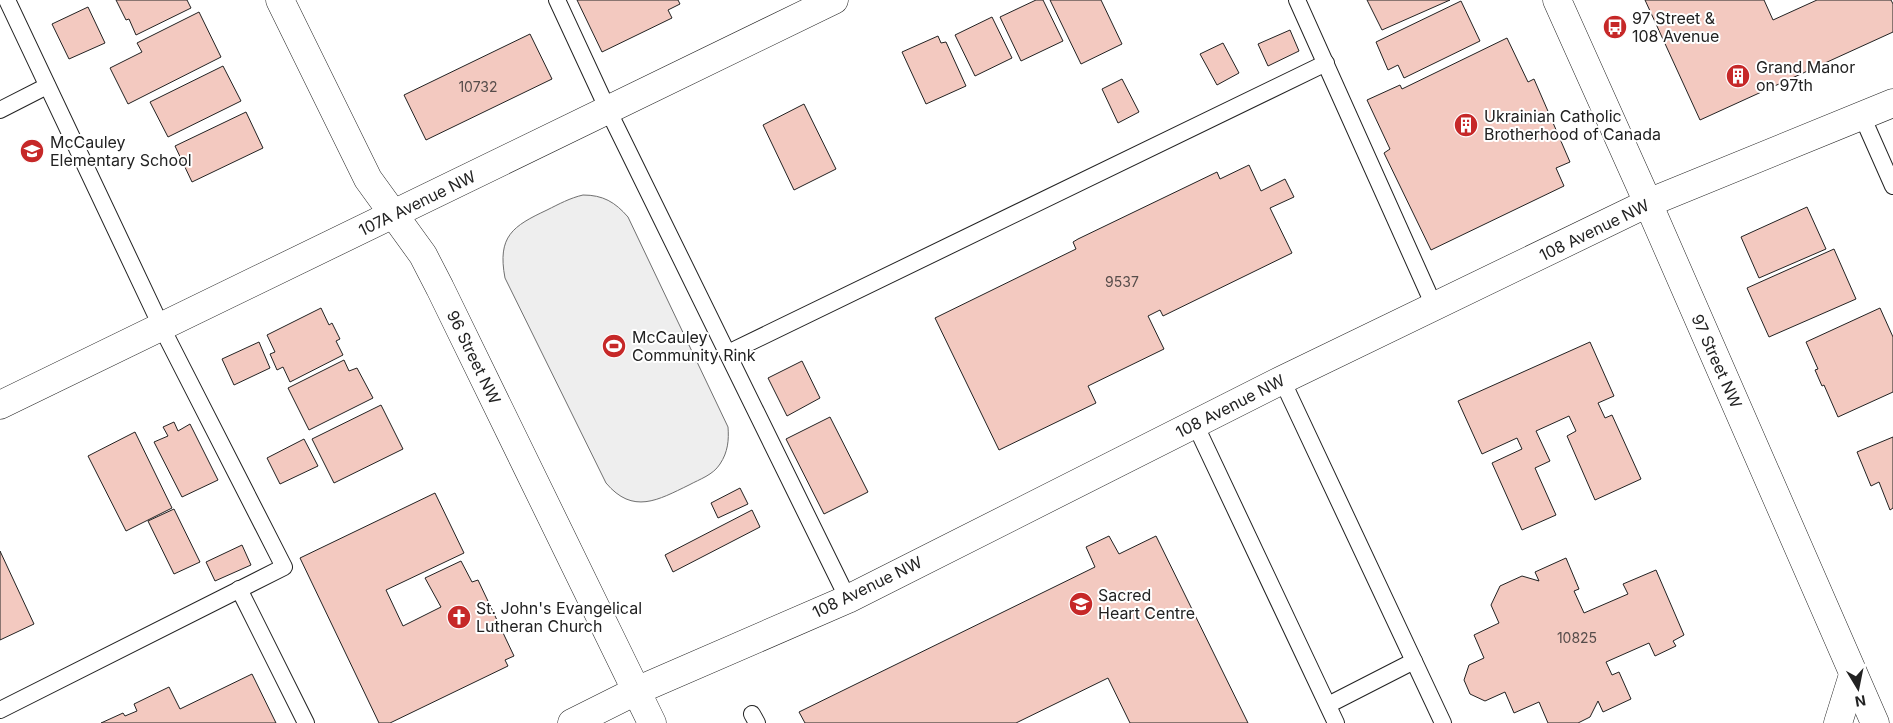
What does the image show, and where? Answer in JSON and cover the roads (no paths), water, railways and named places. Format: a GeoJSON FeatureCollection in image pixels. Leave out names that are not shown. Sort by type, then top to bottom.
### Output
{"type":"FeatureCollection","features":[{"type":"Feature","properties":{"kind":"street","name":"96 Street NW"},"geometry":{"type":"LineString","coordinates":[[280,0],[368,179],[392,216],[423,255],[440,288],[652,723]]}},
{"type":"Feature","properties":{"kind":"street","name":"107A Avenue NW"},"geometry":{"type":"LineString","coordinates":[[0,406],[834,0]]}},
{"type":"Feature","properties":{"kind":"street","name":"97 Street NW"},"geometry":{"type":"LineString","coordinates":[[1557,0],[1648,203],[1875,723]]}},
{"type":"Feature","properties":{"kind":"street","name":"108 Avenue NW"},"geometry":{"type":"LineString","coordinates":[[572,723],[636,691],[848,599],[1282,380],[1435,308],[1648,203],[1893,103]]}},
{"type":"Feature","properties":{"kind":"street"},"geometry":{"type":"LineString","coordinates":[[1838,723],[1854,675]]}},
{"type":"Feature","properties":{"kind":"lane"},"geometry":{"type":"LineString","coordinates":[[0,710],[284,567],[162,328],[7,0]]}},
{"type":"Feature","properties":{"kind":"lane"},"geometry":{"type":"LineString","coordinates":[[557,0],[608,110],[848,599]]}},
{"type":"Feature","properties":{"kind":"lane"},"geometry":{"type":"LineString","coordinates":[[1297,0],[1435,308]]}},
{"type":"Feature","properties":{"kind":"lane"},"geometry":{"type":"LineString","coordinates":[[728,353],[1326,63]]}},
{"type":"Feature","properties":{"kind":"lane"},"geometry":{"type":"LineString","coordinates":[[0,110],[47,86]]}},
{"type":"Feature","properties":{"kind":"lane"},"geometry":{"type":"LineString","coordinates":[[1862,116],[1893,186]]}},
{"type":"Feature","properties":{"kind":"lane"},"geometry":{"type":"LineString","coordinates":[[1282,380],[1443,723]]}},
{"type":"Feature","properties":{"kind":"lane"},"geometry":{"type":"LineString","coordinates":[[1195,424],[1336,723]]}},
{"type":"Feature","properties":{"kind":"lane"},"geometry":{"type":"LineString","coordinates":[[239,589],[306,723]]}},
{"type":"Feature","properties":{"kind":"lane"},"geometry":{"type":"LineString","coordinates":[[1328,705],[1414,661]]}},
{"type":"Feature","properties":{"kind":"place","name":"97 Street & 108 Avenue"},"geometry":{"type":"Point","coordinates":[1615,27]}},
{"type":"Feature","properties":{"kind":"place","name":"Grand Manor on 97th"},"geometry":{"type":"Point","coordinates":[1738,76]}},
{"type":"Feature","properties":{"kind":"place","name":"Ukrainian Catholic Brotherhood of Canada"},"geometry":{"type":"Point","coordinates":[1466,125]}},
{"type":"Feature","properties":{"kind":"place","name":"McCauley Elementary School"},"geometry":{"type":"Point","coordinates":[32,151]}},
{"type":"Feature","properties":{"kind":"place","name":"McCauley Community Rink"},"geometry":{"type":"Point","coordinates":[614,346]}},
{"type":"Feature","properties":{"kind":"place","name":"Sacred Heart Centre"},"geometry":{"type":"Point","coordinates":[1081,604]}},
{"type":"Feature","properties":{"kind":"place","name":"St. John's Evangelical Lutheran Church"},"geometry":{"type":"Point","coordinates":[459,617]}}]}
